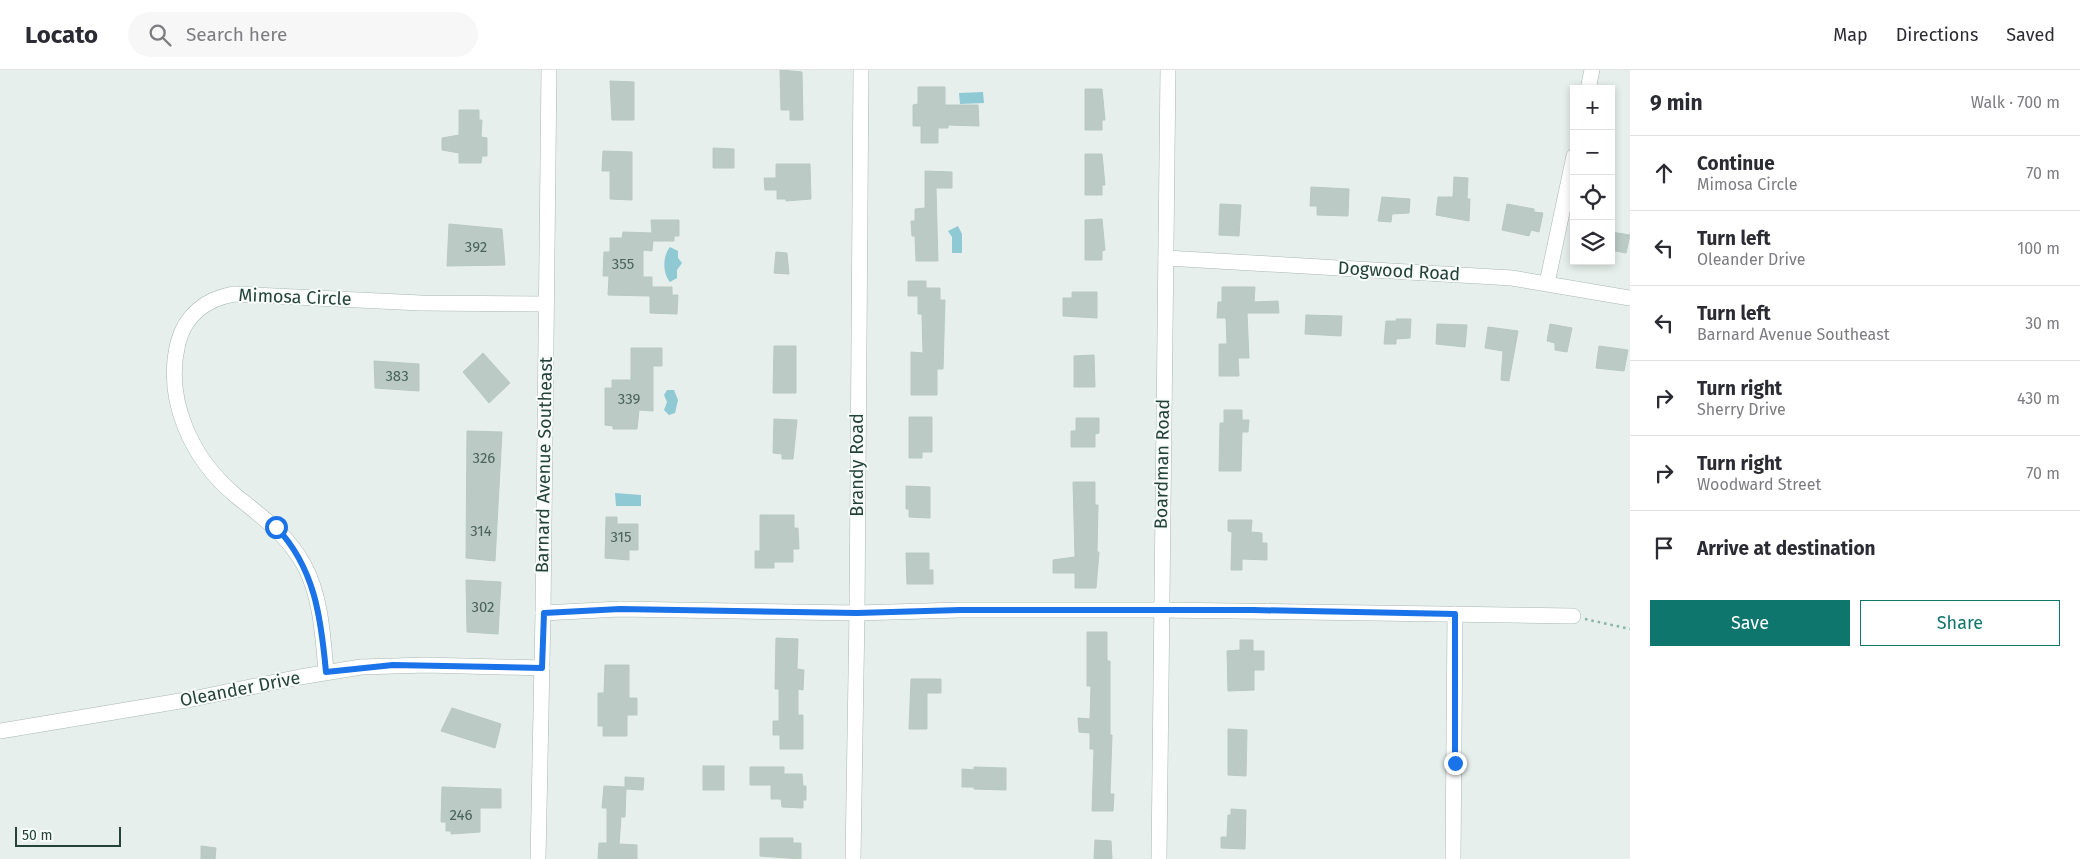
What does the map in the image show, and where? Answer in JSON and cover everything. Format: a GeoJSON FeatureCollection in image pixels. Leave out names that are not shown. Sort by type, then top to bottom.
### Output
{"type":"FeatureCollection","features":[{"type":"Feature","properties":{"kind":"street","name":"Barnard Avenue Southeast"},"geometry":{"type":"LineString","coordinates":[[538,859],[544,613],[549,70]]}},
{"type":"Feature","properties":{"kind":"street","name":"Brandy Road"},"geometry":{"type":"LineString","coordinates":[[853,859],[857,613],[861,70]]}},
{"type":"Feature","properties":{"kind":"street","name":"Boardman Road"},"geometry":{"type":"LineString","coordinates":[[1159,859],[1168,70]]}},
{"type":"Feature","properties":{"kind":"street"},"geometry":{"type":"LineString","coordinates":[[1589,85],[1592,70]]}},
{"type":"Feature","properties":{"kind":"street"},"geometry":{"type":"LineString","coordinates":[[1548,283],[1570,175]]}},
{"type":"Feature","properties":{"kind":"street","name":"Dogwood Road"},"geometry":{"type":"LineString","coordinates":[[1166,258],[1421,271],[1512,278],[1630,298]]}},
{"type":"Feature","properties":{"kind":"street","name":"Mimosa Circle"},"geometry":{"type":"LineString","coordinates":[[326,672],[321,623],[314,588],[305,566],[287,539],[276,527],[235,495],[209,468],[192,443],[185,428],[176,396],[175,380],[177,348],[185,326],[204,305],[213,299],[234,294],[421,303],[546,304]]}},
{"type":"Feature","properties":{"kind":"street"},"geometry":{"type":"LineString","coordinates":[[544,613],[620,609],[857,613],[960,610],[1161,610],[1573,616]]}},
{"type":"Feature","properties":{"kind":"street"},"geometry":{"type":"LineString","coordinates":[[1453,859],[1455,614]]}},
{"type":"Feature","properties":{"kind":"street","name":"Oleander Drive"},"geometry":{"type":"LineString","coordinates":[[0,730],[192,699],[326,672],[393,665],[542,668]]}},
{"type":"Feature","properties":{"kind":"path"},"geometry":{"type":"LineString","coordinates":[[1573,616],[1630,628]]}},
{"type":"Feature","properties":{"kind":"water"},"geometry":{"type":"Polygon","coordinates":[[[983,92],[984,103],[960,104],[959,93],[983,92]]]}},
{"type":"Feature","properties":{"kind":"water"},"geometry":{"type":"Polygon","coordinates":[[[958,226],[962,234],[962,253],[952,253],[952,237],[948,231],[958,226]]]}},
{"type":"Feature","properties":{"kind":"water"},"geometry":{"type":"Polygon","coordinates":[[[670,247],[678,251],[678,258],[682,263],[677,270],[677,278],[670,282],[667,278],[664,264],[670,247]]]}},
{"type":"Feature","properties":{"kind":"water"},"geometry":{"type":"Polygon","coordinates":[[[667,390],[674,390],[678,400],[675,413],[669,415],[664,410],[667,402],[664,395],[667,390]]]}},
{"type":"Feature","properties":{"kind":"water"},"geometry":{"type":"Polygon","coordinates":[[[615,493],[641,495],[641,506],[616,506],[615,493]]]}},
{"type":"Feature","properties":{"kind":"building"},"geometry":{"type":"Polygon","coordinates":[[[780,70],[802,72],[803,120],[790,120],[790,110],[781,110],[780,70]]]}},
{"type":"Feature","properties":{"kind":"building"},"geometry":{"type":"Polygon","coordinates":[[[610,81],[634,82],[634,120],[612,120],[610,81]]]}},
{"type":"Feature","properties":{"kind":"building"},"geometry":{"type":"Polygon","coordinates":[[[918,87],[945,87],[945,105],[978,105],[979,126],[948,125],[948,128],[938,128],[938,143],[921,143],[921,126],[913,126],[913,105],[918,104],[918,87]]]}},
{"type":"Feature","properties":{"kind":"building"},"geometry":{"type":"Polygon","coordinates":[[[1085,89],[1102,89],[1105,120],[1102,120],[1102,130],[1085,130],[1085,89]]]}},
{"type":"Feature","properties":{"kind":"building"},"geometry":{"type":"Polygon","coordinates":[[[459,110],[479,110],[479,120],[482,120],[481,137],[487,138],[487,156],[482,156],[481,163],[459,163],[459,153],[442,150],[442,138],[459,135],[459,110]]]}},
{"type":"Feature","properties":{"kind":"building"},"geometry":{"type":"Polygon","coordinates":[[[713,148],[734,149],[734,168],[713,168],[713,148]]]}},
{"type":"Feature","properties":{"kind":"building"},"geometry":{"type":"Polygon","coordinates":[[[603,151],[632,152],[632,200],[610,199],[610,171],[602,171],[603,151]]]}},
{"type":"Feature","properties":{"kind":"building"},"geometry":{"type":"Polygon","coordinates":[[[1085,154],[1102,154],[1105,185],[1102,185],[1102,195],[1085,195],[1085,154]]]}},
{"type":"Feature","properties":{"kind":"building"},"geometry":{"type":"Polygon","coordinates":[[[776,164],[810,164],[811,199],[786,201],[786,199],[777,199],[777,190],[765,190],[764,178],[776,178],[776,164]]]}},
{"type":"Feature","properties":{"kind":"building"},"geometry":{"type":"Polygon","coordinates":[[[925,171],[952,172],[952,188],[936,188],[938,261],[916,261],[915,236],[912,236],[911,221],[915,221],[915,209],[925,208],[925,171]]]}},
{"type":"Feature","properties":{"kind":"building"},"geometry":{"type":"Polygon","coordinates":[[[1454,177],[1468,178],[1467,199],[1470,199],[1469,221],[1436,215],[1438,197],[1453,197],[1454,177]]]}},
{"type":"Feature","properties":{"kind":"building"},"geometry":{"type":"Polygon","coordinates":[[[1311,187],[1349,189],[1348,216],[1317,215],[1317,206],[1310,206],[1311,187]]]}},
{"type":"Feature","properties":{"kind":"building"},"geometry":{"type":"Polygon","coordinates":[[[1382,197],[1410,199],[1409,213],[1392,214],[1391,222],[1378,221],[1382,197]]]}},
{"type":"Feature","properties":{"kind":"building"},"geometry":{"type":"Polygon","coordinates":[[[1220,204],[1241,205],[1239,236],[1219,235],[1220,204]]]}},
{"type":"Feature","properties":{"kind":"building"},"geometry":{"type":"Polygon","coordinates":[[[1507,204],[1534,209],[1534,212],[1543,213],[1539,232],[1531,230],[1529,236],[1502,230],[1507,204]]]}},
{"type":"Feature","properties":{"kind":"building"},"geometry":{"type":"Polygon","coordinates":[[[1102,219],[1105,250],[1102,251],[1102,260],[1085,260],[1085,220],[1102,219]]]}},
{"type":"Feature","properties":{"kind":"building"},"geometry":{"type":"Polygon","coordinates":[[[651,220],[679,220],[679,236],[674,236],[674,241],[653,241],[652,251],[643,250],[643,277],[652,277],[652,287],[672,287],[672,295],[678,295],[677,314],[650,313],[650,296],[608,295],[609,276],[603,276],[604,252],[610,252],[610,238],[622,238],[623,232],[652,233],[651,220]]]}},
{"type":"Feature","properties":{"kind":"building"},"geometry":{"type":"Polygon","coordinates":[[[449,224],[502,229],[505,265],[447,266],[449,224]]]}},
{"type":"Feature","properties":{"kind":"building"},"geometry":{"type":"Polygon","coordinates":[[[1615,233],[1630,235],[1626,253],[1615,251],[1615,233]]]}},
{"type":"Feature","properties":{"kind":"building"},"geometry":{"type":"Polygon","coordinates":[[[776,252],[787,253],[789,274],[774,273],[776,252]]]}},
{"type":"Feature","properties":{"kind":"building"},"geometry":{"type":"Polygon","coordinates":[[[908,281],[926,281],[926,288],[940,288],[940,300],[945,300],[943,369],[937,369],[937,395],[911,395],[911,352],[923,353],[922,314],[918,314],[918,296],[908,296],[908,281]]]}},
{"type":"Feature","properties":{"kind":"building"},"geometry":{"type":"Polygon","coordinates":[[[1222,287],[1255,287],[1254,302],[1278,301],[1279,313],[1247,313],[1249,358],[1238,358],[1239,376],[1219,376],[1219,344],[1227,344],[1226,318],[1217,318],[1218,302],[1222,302],[1222,287]]]}},
{"type":"Feature","properties":{"kind":"building"},"geometry":{"type":"Polygon","coordinates":[[[1072,292],[1097,292],[1097,318],[1063,316],[1063,298],[1072,298],[1072,292]]]}},
{"type":"Feature","properties":{"kind":"building"},"geometry":{"type":"Polygon","coordinates":[[[1306,315],[1342,316],[1341,336],[1305,334],[1306,315]]]}},
{"type":"Feature","properties":{"kind":"building"},"geometry":{"type":"Polygon","coordinates":[[[1396,319],[1411,319],[1410,338],[1396,339],[1396,344],[1384,344],[1386,321],[1397,321],[1396,319]]]}},
{"type":"Feature","properties":{"kind":"building"},"geometry":{"type":"Polygon","coordinates":[[[1437,324],[1467,325],[1465,347],[1436,344],[1437,324]]]}},
{"type":"Feature","properties":{"kind":"building"},"geometry":{"type":"Polygon","coordinates":[[[1550,324],[1572,328],[1567,352],[1555,350],[1555,343],[1547,341],[1550,324]]]}},
{"type":"Feature","properties":{"kind":"building"},"geometry":{"type":"Polygon","coordinates":[[[1488,327],[1518,331],[1509,381],[1501,380],[1503,351],[1485,348],[1488,327]]]}},
{"type":"Feature","properties":{"kind":"building"},"geometry":{"type":"Polygon","coordinates":[[[774,346],[796,346],[796,393],[773,393],[774,346]]]}},
{"type":"Feature","properties":{"kind":"building"},"geometry":{"type":"Polygon","coordinates":[[[1599,346],[1628,350],[1624,371],[1596,368],[1599,346]]]}},
{"type":"Feature","properties":{"kind":"building"},"geometry":{"type":"Polygon","coordinates":[[[631,348],[662,348],[662,366],[653,366],[653,411],[639,410],[637,429],[613,429],[613,426],[605,425],[605,388],[612,388],[612,380],[631,380],[631,348]]]}},
{"type":"Feature","properties":{"kind":"building"},"geometry":{"type":"Polygon","coordinates":[[[483,353],[510,383],[489,403],[463,372],[483,353]]]}},
{"type":"Feature","properties":{"kind":"building"},"geometry":{"type":"Polygon","coordinates":[[[1094,355],[1095,387],[1074,387],[1074,356],[1094,355]]]}},
{"type":"Feature","properties":{"kind":"building"},"geometry":{"type":"Polygon","coordinates":[[[374,361],[419,364],[419,391],[375,388],[374,361]]]}},
{"type":"Feature","properties":{"kind":"building"},"geometry":{"type":"Polygon","coordinates":[[[1224,410],[1242,410],[1242,420],[1249,420],[1248,432],[1242,432],[1241,471],[1219,471],[1220,423],[1224,423],[1224,410]]]}},
{"type":"Feature","properties":{"kind":"building"},"geometry":{"type":"Polygon","coordinates":[[[909,417],[932,417],[932,452],[922,452],[922,458],[909,458],[909,417]]]}},
{"type":"Feature","properties":{"kind":"building"},"geometry":{"type":"Polygon","coordinates":[[[1076,418],[1099,418],[1099,433],[1095,434],[1095,447],[1071,447],[1071,431],[1076,431],[1076,418]]]}},
{"type":"Feature","properties":{"kind":"building"},"geometry":{"type":"Polygon","coordinates":[[[774,419],[797,420],[793,459],[782,459],[782,454],[773,453],[774,419]]]}},
{"type":"Feature","properties":{"kind":"building"},"geometry":{"type":"Polygon","coordinates":[[[467,431],[502,432],[495,561],[466,558],[467,431]]]}},
{"type":"Feature","properties":{"kind":"building"},"geometry":{"type":"Polygon","coordinates":[[[1073,482],[1095,482],[1095,505],[1098,505],[1097,552],[1099,552],[1096,588],[1075,588],[1075,573],[1053,573],[1053,560],[1075,557],[1073,482]]]}},
{"type":"Feature","properties":{"kind":"building"},"geometry":{"type":"Polygon","coordinates":[[[906,486],[930,487],[930,518],[909,517],[909,509],[906,509],[906,486]]]}},
{"type":"Feature","properties":{"kind":"building"},"geometry":{"type":"Polygon","coordinates":[[[760,515],[794,515],[794,528],[798,528],[799,549],[793,549],[793,562],[774,562],[774,568],[755,568],[755,551],[760,551],[760,515]]]}},
{"type":"Feature","properties":{"kind":"building"},"geometry":{"type":"Polygon","coordinates":[[[606,517],[617,517],[617,524],[638,524],[638,550],[629,550],[629,560],[605,558],[606,517]]]}},
{"type":"Feature","properties":{"kind":"building"},"geometry":{"type":"Polygon","coordinates":[[[1228,520],[1252,520],[1251,532],[1262,533],[1262,543],[1267,543],[1267,560],[1242,559],[1242,570],[1231,570],[1232,532],[1228,531],[1228,520]]]}},
{"type":"Feature","properties":{"kind":"building"},"geometry":{"type":"Polygon","coordinates":[[[906,553],[929,553],[929,570],[933,570],[933,584],[907,584],[906,553]]]}},
{"type":"Feature","properties":{"kind":"building"},"geometry":{"type":"Polygon","coordinates":[[[466,580],[501,582],[498,634],[467,632],[466,580]]]}},
{"type":"Feature","properties":{"kind":"building"},"geometry":{"type":"Polygon","coordinates":[[[1087,632],[1107,632],[1107,661],[1110,661],[1110,735],[1112,735],[1110,794],[1114,794],[1113,811],[1092,811],[1094,749],[1090,749],[1090,733],[1079,732],[1078,718],[1090,719],[1091,686],[1087,686],[1087,632]]]}},
{"type":"Feature","properties":{"kind":"building"},"geometry":{"type":"Polygon","coordinates":[[[776,638],[798,639],[797,669],[804,670],[803,690],[798,689],[798,715],[803,715],[803,749],[780,749],[780,735],[773,735],[773,721],[779,721],[779,689],[775,689],[776,638]]]}},
{"type":"Feature","properties":{"kind":"building"},"geometry":{"type":"Polygon","coordinates":[[[1240,640],[1253,640],[1253,651],[1264,651],[1264,670],[1254,670],[1254,690],[1228,691],[1227,651],[1240,650],[1240,640]]]}},
{"type":"Feature","properties":{"kind":"building"},"geometry":{"type":"Polygon","coordinates":[[[605,665],[629,665],[629,698],[637,698],[637,715],[627,715],[627,736],[603,736],[603,726],[598,726],[598,693],[604,693],[605,665]]]}},
{"type":"Feature","properties":{"kind":"building"},"geometry":{"type":"Polygon","coordinates":[[[911,679],[941,679],[941,693],[927,693],[927,729],[909,729],[911,679]]]}},
{"type":"Feature","properties":{"kind":"building"},"geometry":{"type":"Polygon","coordinates":[[[452,708],[501,724],[495,748],[441,731],[452,708]]]}},
{"type":"Feature","properties":{"kind":"building"},"geometry":{"type":"Polygon","coordinates":[[[1228,729],[1247,730],[1246,776],[1228,775],[1228,729]]]}},
{"type":"Feature","properties":{"kind":"building"},"geometry":{"type":"Polygon","coordinates":[[[703,766],[724,766],[724,790],[703,790],[703,766]]]}},
{"type":"Feature","properties":{"kind":"building"},"geometry":{"type":"Polygon","coordinates":[[[750,767],[784,767],[784,774],[802,774],[803,786],[806,786],[806,800],[803,800],[803,808],[782,807],[781,799],[771,799],[771,785],[750,785],[750,767]]]}},
{"type":"Feature","properties":{"kind":"building"},"geometry":{"type":"Polygon","coordinates":[[[974,767],[1006,768],[1006,790],[962,787],[962,769],[974,770],[974,767]]]}},
{"type":"Feature","properties":{"kind":"building"},"geometry":{"type":"Polygon","coordinates":[[[625,777],[644,778],[643,790],[626,789],[625,817],[621,817],[619,844],[637,845],[637,859],[598,859],[599,843],[607,843],[607,808],[602,808],[604,786],[625,787],[625,777]]]}},
{"type":"Feature","properties":{"kind":"building"},"geometry":{"type":"Polygon","coordinates":[[[442,787],[501,789],[501,808],[480,808],[480,832],[451,834],[451,831],[446,831],[446,822],[441,822],[442,787]]]}},
{"type":"Feature","properties":{"kind":"building"},"geometry":{"type":"Polygon","coordinates":[[[1231,809],[1246,810],[1245,849],[1221,848],[1221,837],[1227,837],[1228,815],[1231,815],[1231,809]]]}},
{"type":"Feature","properties":{"kind":"building"},"geometry":{"type":"Polygon","coordinates":[[[760,838],[793,838],[793,843],[801,843],[801,859],[760,856],[760,838]]]}},
{"type":"Feature","properties":{"kind":"building"},"geometry":{"type":"Polygon","coordinates":[[[1095,840],[1111,841],[1112,859],[1094,859],[1095,840]]]}},
{"type":"Feature","properties":{"kind":"building"},"geometry":{"type":"Polygon","coordinates":[[[201,846],[216,848],[215,859],[201,859],[201,846]]]}},
{"type":"Feature","properties":{"kind":"route"},"geometry":{"type":"LineString","coordinates":[[276,527],[297,552],[314,588],[322,632],[326,672],[393,665],[542,668],[544,613],[620,609],[728,609],[857,613],[960,610],[1253,610],[1455,614],[1455,763]]}}]}
